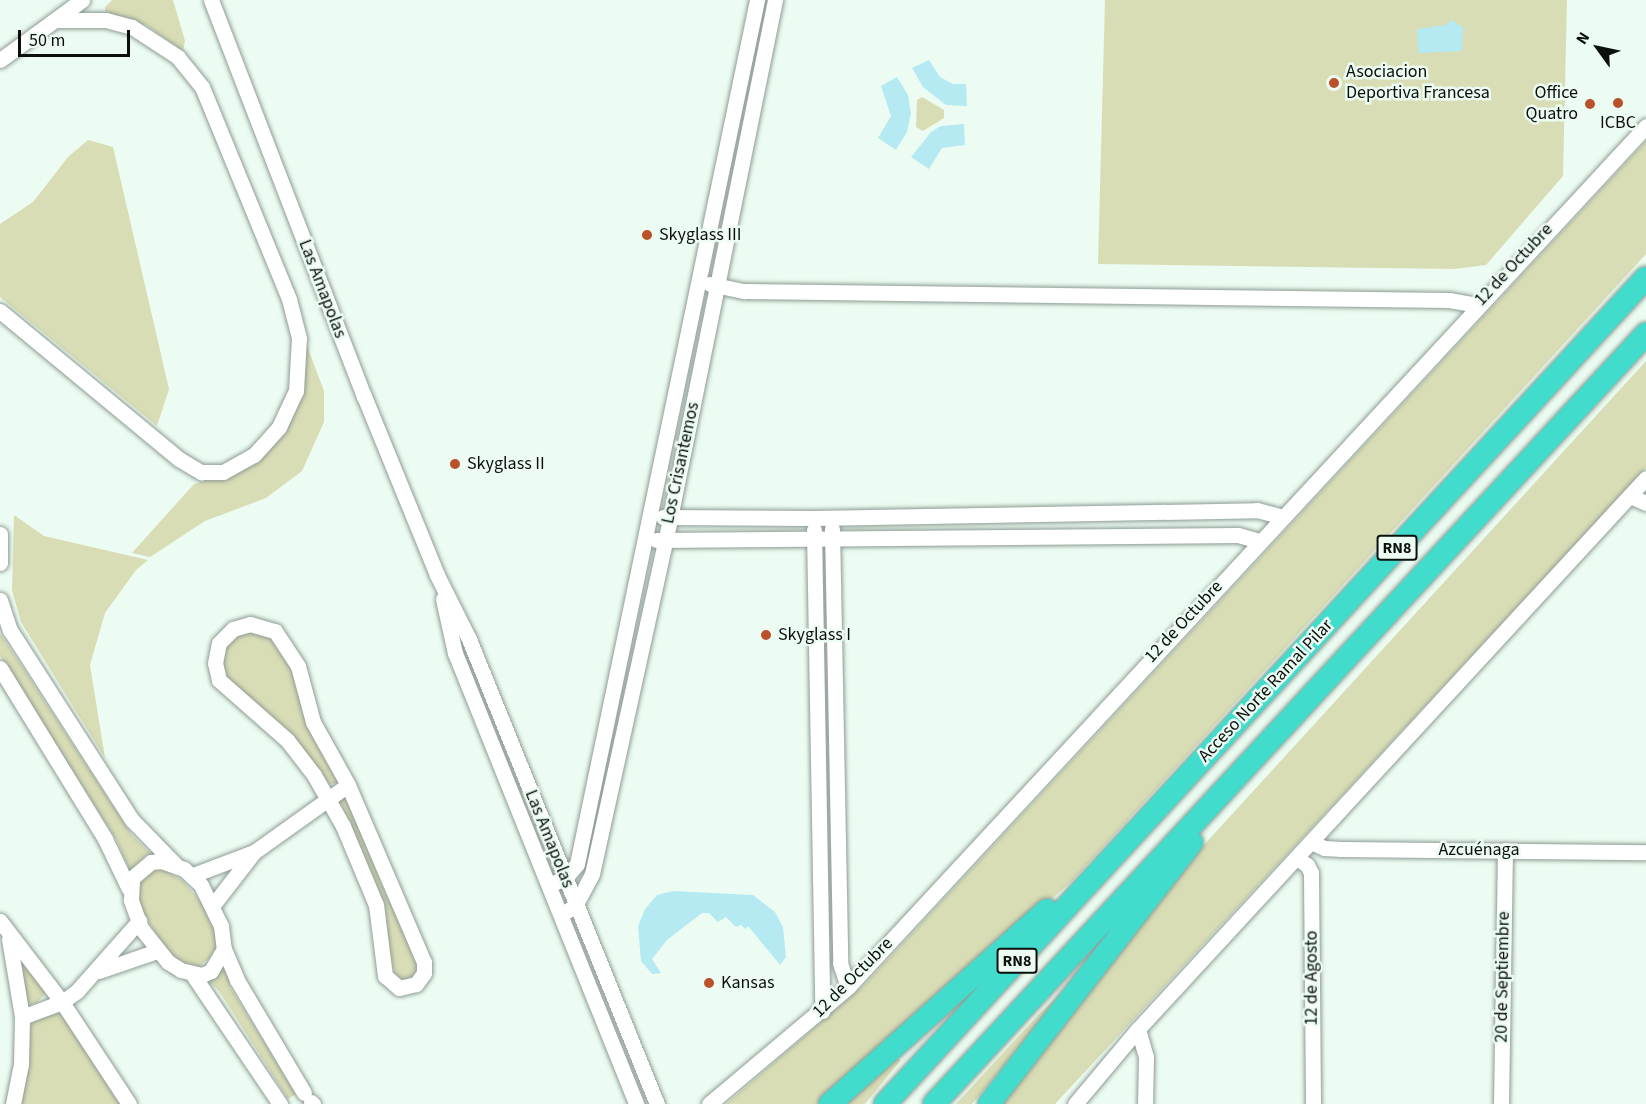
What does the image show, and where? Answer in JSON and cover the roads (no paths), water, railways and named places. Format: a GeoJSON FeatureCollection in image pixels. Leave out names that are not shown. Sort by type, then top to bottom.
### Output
{"type":"FeatureCollection","features":[{"type":"Feature","properties":{"kind":"highway","name":"Acceso Norte Ramal Pilar"},"geometry":{"type":"LineString","coordinates":[[885,1104],[1646,278]]}},
{"type":"Feature","properties":{"kind":"highway","name":"Acceso Norte Ramal Pilar"},"geometry":{"type":"LineString","coordinates":[[934,1104],[1291,715],[1646,334]]}},
{"type":"Feature","properties":{"kind":"highway"},"geometry":{"type":"LineString","coordinates":[[989,1104],[1291,715]]}},
{"type":"Feature","properties":{"kind":"highway"},"geometry":{"type":"LineString","coordinates":[[830,1104],[1149,819]]}},
{"type":"Feature","properties":{"kind":"street"},"geometry":{"type":"LineString","coordinates":[[0,60],[82,0]]}},
{"type":"Feature","properties":{"kind":"street","name":"Las Amapolas"},"geometry":{"type":"LineString","coordinates":[[211,0],[437,575],[470,639],[565,878],[569,910],[636,1104]]}},
{"type":"Feature","properties":{"kind":"street","name":"Los Crisantemos"},"geometry":{"type":"LineString","coordinates":[[565,878],[577,864],[648,538],[757,0]]}},
{"type":"Feature","properties":{"kind":"street","name":"Los Crisantemos"},"geometry":{"type":"LineString","coordinates":[[569,910],[592,874],[665,542],[775,0]]}},
{"type":"Feature","properties":{"kind":"street"},"geometry":{"type":"LineString","coordinates":[[0,311],[179,459],[201,472],[223,472],[254,455],[279,428],[296,391],[299,338],[289,299],[202,87],[178,57],[132,27],[106,20],[55,21]]}},
{"type":"Feature","properties":{"kind":"street","name":"12 de Octubre"},"geometry":{"type":"LineString","coordinates":[[709,1104],[848,987],[1477,305],[1646,126]]}},
{"type":"Feature","properties":{"kind":"street"},"geometry":{"type":"LineString","coordinates":[[701,282],[744,291],[1449,300],[1477,305]]}},
{"type":"Feature","properties":{"kind":"street"},"geometry":{"type":"LineString","coordinates":[[1075,1104],[1138,1029],[1313,843],[1646,478]]}},
{"type":"Feature","properties":{"kind":"street"},"geometry":{"type":"LineString","coordinates":[[1630,496],[1646,503]]}},
{"type":"Feature","properties":{"kind":"street"},"geometry":{"type":"LineString","coordinates":[[652,515],[670,518],[831,518],[1257,510],[1283,517]]}},
{"type":"Feature","properties":{"kind":"street"},"geometry":{"type":"LineString","coordinates":[[1127,511],[1128,535]]}},
{"type":"Feature","properties":{"kind":"street"},"geometry":{"type":"LineString","coordinates":[[814,518],[822,1011]]}},
{"type":"Feature","properties":{"kind":"street"},"geometry":{"type":"LineString","coordinates":[[831,518],[840,963],[848,987]]}},
{"type":"Feature","properties":{"kind":"street"},"geometry":{"type":"LineString","coordinates":[[0,534],[0,563]]}},
{"type":"Feature","properties":{"kind":"street"},"geometry":{"type":"LineString","coordinates":[[648,538],[665,542],[1238,535],[1259,541]]}},
{"type":"Feature","properties":{"kind":"street","name":"Las Amapolas"},"geometry":{"type":"LineString","coordinates":[[437,575],[455,653],[550,884],[569,910],[657,1104]]}},
{"type":"Feature","properties":{"kind":"street"},"geometry":{"type":"LineString","coordinates":[[0,600],[10,630],[132,820],[174,864],[193,875],[213,906],[224,949],[237,980],[309,1099]]}},
{"type":"Feature","properties":{"kind":"street"},"geometry":{"type":"LineString","coordinates":[[259,624],[283,638],[302,676],[313,722],[348,784],[424,962],[424,973],[416,984],[399,988],[384,976],[376,905],[328,799],[287,740],[219,680],[216,652],[233,629],[259,624]]}},
{"type":"Feature","properties":{"kind":"street"},"geometry":{"type":"LineString","coordinates":[[0,668],[105,840],[129,889],[139,921],[157,951],[168,962],[193,975],[280,1104]]}},
{"type":"Feature","properties":{"kind":"street"},"geometry":{"type":"LineString","coordinates":[[610,712],[627,715]]}},
{"type":"Feature","properties":{"kind":"street"},"geometry":{"type":"LineString","coordinates":[[193,875],[254,852],[348,784]]}},
{"type":"Feature","properties":{"kind":"street","name":"Azcuénaga"},"geometry":{"type":"LineString","coordinates":[[1313,843],[1341,849],[1646,852]]}},
{"type":"Feature","properties":{"kind":"street","name":"20 de Septiembre"},"geometry":{"type":"LineString","coordinates":[[1502,1104],[1505,850]]}},
{"type":"Feature","properties":{"kind":"street"},"geometry":{"type":"LineString","coordinates":[[213,906],[254,852]]}},
{"type":"Feature","properties":{"kind":"street","name":"12 de Agosto"},"geometry":{"type":"LineString","coordinates":[[1298,859],[1308,865],[1311,873],[1313,1104]]}},
{"type":"Feature","properties":{"kind":"street"},"geometry":{"type":"LineString","coordinates":[[129,889],[132,878],[151,862],[174,864]]}},
{"type":"Feature","properties":{"kind":"street"},"geometry":{"type":"LineString","coordinates":[[550,884],[565,878]]}},
{"type":"Feature","properties":{"kind":"street"},"geometry":{"type":"LineString","coordinates":[[0,921],[8,936],[62,1002],[129,1104]]}},
{"type":"Feature","properties":{"kind":"street"},"geometry":{"type":"LineString","coordinates":[[22,1017],[62,1002],[96,972],[139,921]]}},
{"type":"Feature","properties":{"kind":"street"},"geometry":{"type":"LineString","coordinates":[[8,936],[22,1017],[21,1064],[13,1104]]}},
{"type":"Feature","properties":{"kind":"street"},"geometry":{"type":"LineString","coordinates":[[193,975],[211,971],[224,949]]}},
{"type":"Feature","properties":{"kind":"street"},"geometry":{"type":"LineString","coordinates":[[96,972],[157,951]]}},
{"type":"Feature","properties":{"kind":"street"},"geometry":{"type":"LineString","coordinates":[[1138,1029],[1146,1057],[1145,1104]]}},
{"type":"Feature","properties":{"kind":"water"},"geometry":{"type":"Polygon","coordinates":[[[1451,20],[1463,27],[1462,51],[1418,53],[1417,29],[1446,25],[1451,20]]]}},
{"type":"Feature","properties":{"kind":"water"},"geometry":{"type":"Polygon","coordinates":[[[929,60],[940,77],[953,84],[966,84],[967,106],[946,105],[923,87],[912,68],[929,60]]]}},
{"type":"Feature","properties":{"kind":"water"},"geometry":{"type":"Polygon","coordinates":[[[897,77],[908,95],[911,113],[907,132],[896,150],[878,138],[891,116],[881,86],[897,77]]]}},
{"type":"Feature","properties":{"kind":"water"},"geometry":{"type":"Polygon","coordinates":[[[964,124],[965,145],[942,148],[929,169],[911,157],[931,132],[941,126],[964,124]]]}},
{"type":"Feature","properties":{"kind":"water"},"geometry":{"type":"Polygon","coordinates":[[[673,891],[753,895],[775,912],[783,927],[786,957],[780,965],[748,926],[745,929],[741,925],[736,927],[726,917],[718,922],[709,913],[702,913],[667,940],[652,959],[661,973],[652,974],[641,961],[638,926],[645,909],[657,895],[673,891]]]}},
{"type":"Feature","properties":{"kind":"place","name":"Asociacion Deportiva Francesa"},"geometry":{"type":"Point","coordinates":[1334,83]}},
{"type":"Feature","properties":{"kind":"place","name":"ICBC"},"geometry":{"type":"Point","coordinates":[1618,103]}},
{"type":"Feature","properties":{"kind":"place","name":"Office Quatro"},"geometry":{"type":"Point","coordinates":[1590,104]}},
{"type":"Feature","properties":{"kind":"place","name":"Skyglass III"},"geometry":{"type":"Point","coordinates":[647,235]}},
{"type":"Feature","properties":{"kind":"place","name":"Skyglass II"},"geometry":{"type":"Point","coordinates":[455,464]}},
{"type":"Feature","properties":{"kind":"place","name":"Skyglass I"},"geometry":{"type":"Point","coordinates":[766,635]}},
{"type":"Feature","properties":{"kind":"place","name":"Kansas"},"geometry":{"type":"Point","coordinates":[709,983]}}]}
